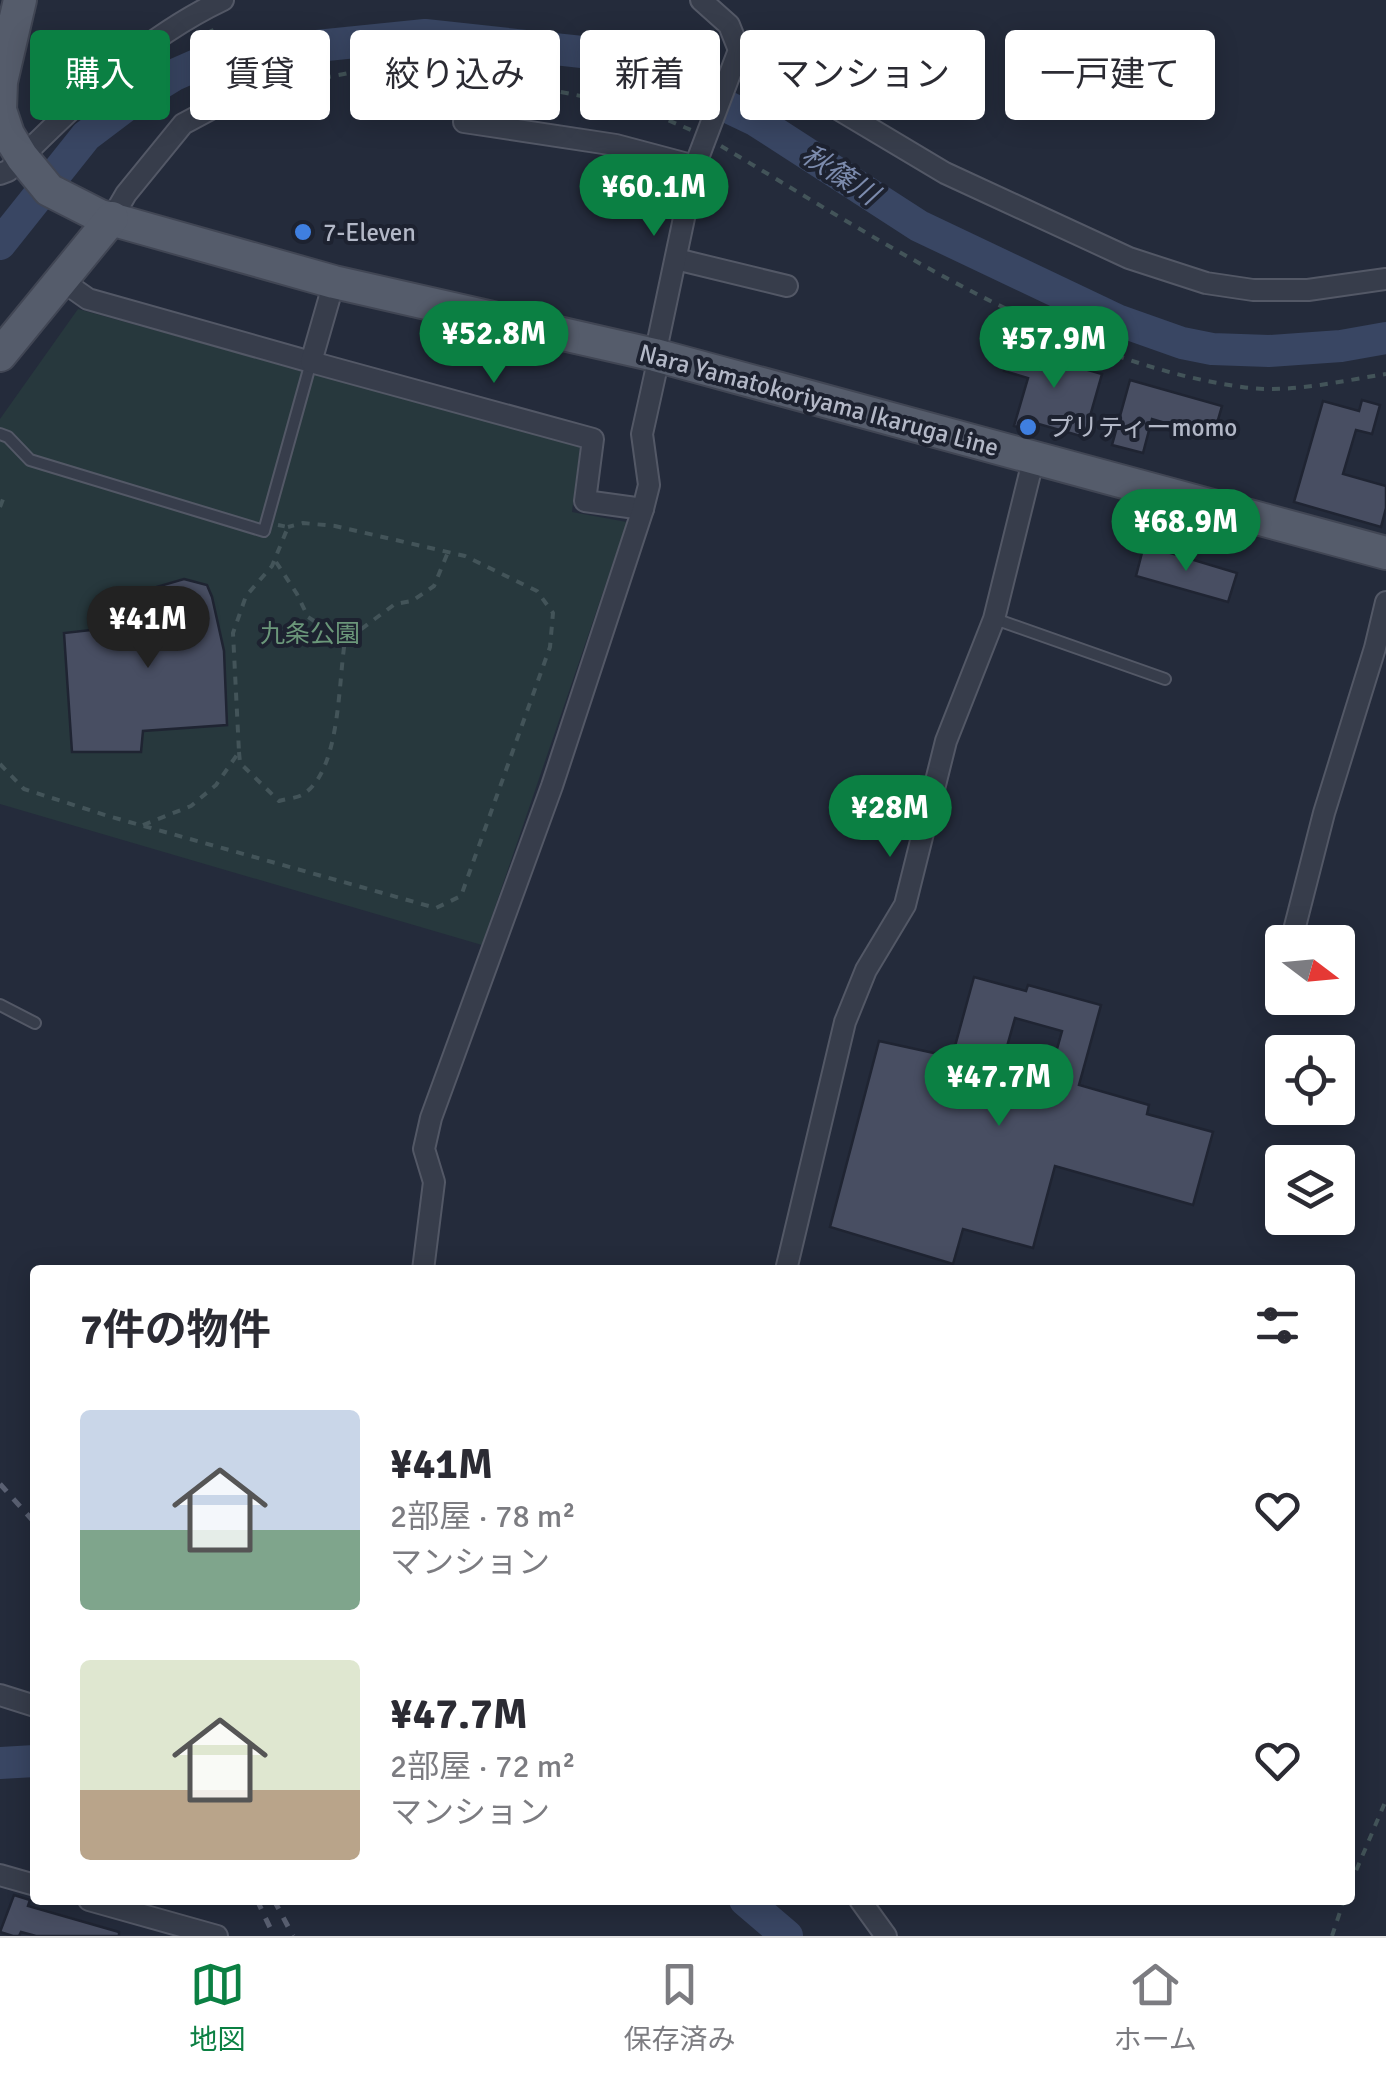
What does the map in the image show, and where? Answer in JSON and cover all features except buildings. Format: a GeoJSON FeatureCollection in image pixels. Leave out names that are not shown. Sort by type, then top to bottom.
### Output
{"type":"FeatureCollection","features":[{"type":"Feature","properties":{"kind":"main road","name":"Nara Yamatokoriyama Ikaruga Line"},"geometry":{"type":"LineString","coordinates":[[12,14],[0,82],[0,110],[17,166],[60,198],[106,217],[334,282],[657,356],[1386,552]]}},
{"type":"Feature","properties":{"kind":"main road"},"geometry":{"type":"LineString","coordinates":[[0,356],[106,217]]}},
{"type":"Feature","properties":{"kind":"street"},"geometry":{"type":"LineString","coordinates":[[17,166],[123,61],[189,16],[224,0]]}},
{"type":"Feature","properties":{"kind":"street"},"geometry":{"type":"LineString","coordinates":[[423,1265],[434,1182],[424,1149],[431,1118],[552,786],[649,485],[642,434],[695,166],[737,56],[729,26],[701,0]]}},
{"type":"Feature","properties":{"kind":"street"},"geometry":{"type":"LineString","coordinates":[[737,56],[945,173],[1128,258],[1206,283],[1253,290],[1308,290],[1386,280]]}},
{"type":"Feature","properties":{"kind":"street"},"geometry":{"type":"LineString","coordinates":[[106,217],[183,124],[191,120]]}},
{"type":"Feature","properties":{"kind":"street"},"geometry":{"type":"LineString","coordinates":[[464,122],[616,145],[695,166]]}},
{"type":"Feature","properties":{"kind":"street"},"geometry":{"type":"LineString","coordinates":[[676,259],[787,286]]}},
{"type":"Feature","properties":{"kind":"street"},"geometry":{"type":"LineString","coordinates":[[61,280],[88,299],[593,439],[585,501],[643,509]]}},
{"type":"Feature","properties":{"kind":"street"},"geometry":{"type":"LineString","coordinates":[[311,362],[334,282]]}},
{"type":"Feature","properties":{"kind":"street"},"geometry":{"type":"LineString","coordinates":[[787,1265],[844,1022],[866,970],[905,905],[946,741],[994,619],[1034,457]]}},
{"type":"Feature","properties":{"kind":"street"},"geometry":{"type":"LineString","coordinates":[[1295,925],[1386,602]]}},
{"type":"Feature","properties":{"kind":"street"},"geometry":{"type":"LineString","coordinates":[[0,1696],[30,1705]]}},
{"type":"Feature","properties":{"kind":"street"},"geometry":{"type":"LineString","coordinates":[[0,1875],[30,1884]]}},
{"type":"Feature","properties":{"kind":"street"},"geometry":{"type":"LineString","coordinates":[[107,1905],[217,1936]]}},
{"type":"Feature","properties":{"kind":"street"},"geometry":{"type":"LineString","coordinates":[[864,1905],[886,1936]]}},
{"type":"Feature","properties":{"kind":"lane"},"geometry":{"type":"LineString","coordinates":[[0,434],[30,460],[264,531],[311,362]]}},
{"type":"Feature","properties":{"kind":"lane"},"geometry":{"type":"LineString","coordinates":[[994,619],[1165,679]]}},
{"type":"Feature","properties":{"kind":"lane"},"geometry":{"type":"LineString","coordinates":[[0,1006],[34,1022]]}},
{"type":"Feature","properties":{"kind":"path"},"geometry":{"type":"LineString","coordinates":[[208,24],[211,30]]}},
{"type":"Feature","properties":{"kind":"path"},"geometry":{"type":"LineString","coordinates":[[330,77],[360,71],[409,73],[525,85],[637,107],[704,136],[900,252],[1044,327],[1138,364],[1244,388],[1289,388],[1386,374]]}},
{"type":"Feature","properties":{"kind":"path"},"geometry":{"type":"LineString","coordinates":[[0,507],[5,494]]}},
{"type":"Feature","properties":{"kind":"path"},"geometry":{"type":"LineString","coordinates":[[0,764],[24,789],[143,825],[436,908],[461,896],[550,647],[553,614],[537,592],[465,556],[335,526],[303,523],[288,527],[267,522]]}},
{"type":"Feature","properties":{"kind":"path"},"geometry":{"type":"LineString","coordinates":[[288,527],[275,560],[246,596],[233,633],[240,763],[279,801],[302,795],[324,772],[336,730],[345,640],[396,604],[412,601],[434,586],[448,552]]}},
{"type":"Feature","properties":{"kind":"path"},"geometry":{"type":"LineString","coordinates":[[275,560],[308,617],[345,640]]}},
{"type":"Feature","properties":{"kind":"path"},"geometry":{"type":"LineString","coordinates":[[143,825],[190,806],[216,785],[239,752]]}},
{"type":"Feature","properties":{"kind":"path"},"geometry":{"type":"LineString","coordinates":[[1355,1873],[1386,1800]]}},
{"type":"Feature","properties":{"kind":"path"},"geometry":{"type":"LineString","coordinates":[[1332,1936],[1342,1905]]}},
{"type":"Feature","properties":{"kind":"green space","name":"九条公園"},"geometry":{"type":"Polygon","coordinates":[[[78,309],[580,447],[572,512],[627,522],[482,945],[0,804],[0,419],[78,309]]]}},
{"type":"Feature","properties":{"kind":"waterway","name":"秋篠川"},"geometry":{"type":"LineString","coordinates":[[0,244],[86,136],[174,75],[199,64],[248,53],[425,35],[631,61],[755,120],[919,226],[1117,320],[1182,343],[1212,349],[1269,351],[1386,338]]}},
{"type":"Feature","properties":{"kind":"waterway"},"geometry":{"type":"LineString","coordinates":[[0,1763],[30,1761]]}},
{"type":"Feature","properties":{"kind":"waterway"},"geometry":{"type":"LineString","coordinates":[[751,1905],[787,1936]]}},
{"type":"Feature","properties":{"kind":"railway"},"geometry":{"type":"LineString","coordinates":[[0,1484],[30,1517]]}},
{"type":"Feature","properties":{"kind":"railway"},"geometry":{"type":"LineString","coordinates":[[259,1905],[274,1936]]}},
{"type":"Feature","properties":{"kind":"railway"},"geometry":{"type":"LineString","coordinates":[[277,1905],[293,1936]]}},
{"type":"Feature","properties":{"kind":"place","name":"7-Eleven"},"geometry":{"type":"Point","coordinates":[303,232]}},
{"type":"Feature","properties":{"kind":"place","name":"プリティーmomo"},"geometry":{"type":"Point","coordinates":[1028,427]}}]}
